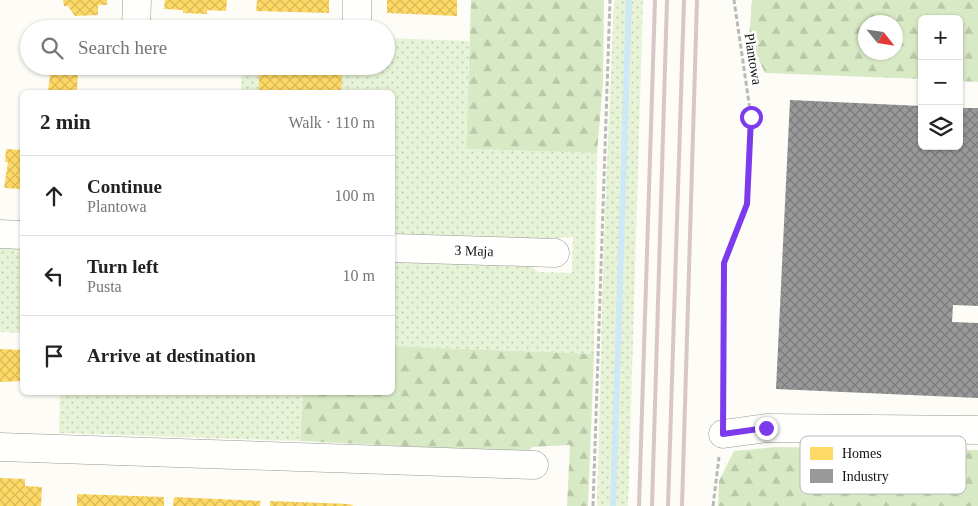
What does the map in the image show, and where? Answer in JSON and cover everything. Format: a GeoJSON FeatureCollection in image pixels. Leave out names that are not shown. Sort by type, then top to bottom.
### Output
{"type":"FeatureCollection","features":[{"type":"Feature","properties":{"kind":"street"},"geometry":{"type":"LineString","coordinates":[[136,20],[137,0]]}},
{"type":"Feature","properties":{"kind":"street"},"geometry":{"type":"LineString","coordinates":[[357,0],[357,20]]}},
{"type":"Feature","properties":{"kind":"street"},"geometry":{"type":"LineString","coordinates":[[0,234],[20,235]]}},
{"type":"Feature","properties":{"kind":"street","name":"3 Maja"},"geometry":{"type":"LineString","coordinates":[[395,248],[555,253]]}},
{"type":"Feature","properties":{"kind":"street"},"geometry":{"type":"LineString","coordinates":[[723,434],[766,428],[978,430]]}},
{"type":"Feature","properties":{"kind":"street"},"geometry":{"type":"LineString","coordinates":[[0,446],[534,465]]}},
{"type":"Feature","properties":{"kind":"path"},"geometry":{"type":"LineString","coordinates":[[593,506],[610,0]]}},
{"type":"Feature","properties":{"kind":"path","name":"Plantowa"},"geometry":{"type":"LineString","coordinates":[[713,506],[723,434],[724,263],[747,204],[751,117],[734,0]]}},
{"type":"Feature","properties":{"kind":"green space"},"geometry":{"type":"Polygon","coordinates":[[[471,0],[604,0],[603,82],[597,153],[466,149],[471,0]]]}},
{"type":"Feature","properties":{"kind":"green space"},"geometry":{"type":"Polygon","coordinates":[[[614,0],[643,0],[628,506],[597,506],[604,237],[614,0]]]}},
{"type":"Feature","properties":{"kind":"green space"},"geometry":{"type":"Polygon","coordinates":[[[752,0],[978,0],[978,82],[963,81],[963,15],[918,15],[918,79],[765,73],[749,39],[752,0]]]}},
{"type":"Feature","properties":{"kind":"green space"},"geometry":{"type":"Polygon","coordinates":[[[395,38],[469,41],[466,149],[597,153],[594,354],[395,346],[395,260],[530,265],[538,272],[572,273],[573,237],[530,240],[395,235],[395,90],[241,90],[242,75],[395,75],[395,38]]]}},
{"type":"Feature","properties":{"kind":"green space"},"geometry":{"type":"Polygon","coordinates":[[[0,244],[20,245],[20,333],[0,332],[0,244]]]}},
{"type":"Feature","properties":{"kind":"green space"},"geometry":{"type":"Polygon","coordinates":[[[395,346],[594,354],[588,506],[567,506],[570,445],[532,447],[528,452],[300,441],[303,395],[395,395],[395,346]]]}},
{"type":"Feature","properties":{"kind":"green space"},"geometry":{"type":"Polygon","coordinates":[[[60,395],[303,395],[300,441],[59,433],[60,395]]]}},
{"type":"Feature","properties":{"kind":"green space"},"geometry":{"type":"Polygon","coordinates":[[[776,447],[800,447],[800,494],[966,494],[966,450],[978,450],[978,506],[718,506],[719,481],[734,451],[776,447]]]}},
{"type":"Feature","properties":{"kind":"building: Homes"},"geometry":{"type":"Polygon","coordinates":[[[63,0],[107,0],[107,5],[98,5],[98,15],[75,16],[68,6],[64,6],[63,0]]]}},
{"type":"Feature","properties":{"kind":"building: Homes"},"geometry":{"type":"Polygon","coordinates":[[[165,0],[227,0],[226,11],[207,10],[207,14],[183,13],[183,10],[164,9],[165,0]]]}},
{"type":"Feature","properties":{"kind":"building: Homes"},"geometry":{"type":"Polygon","coordinates":[[[257,0],[329,0],[329,13],[256,11],[257,0]]]}},
{"type":"Feature","properties":{"kind":"building: Homes"},"geometry":{"type":"Polygon","coordinates":[[[387,0],[457,0],[457,16],[387,13],[387,0]]]}},
{"type":"Feature","properties":{"kind":"building: Homes"},"geometry":{"type":"Polygon","coordinates":[[[50,75],[78,75],[77,90],[48,90],[50,75]]]}},
{"type":"Feature","properties":{"kind":"building: Homes"},"geometry":{"type":"Polygon","coordinates":[[[259,75],[342,75],[341,90],[259,90],[259,75]]]}},
{"type":"Feature","properties":{"kind":"building: Homes"},"geometry":{"type":"Polygon","coordinates":[[[6,149],[20,150],[20,189],[4,188],[8,162],[5,162],[6,149]]]}},
{"type":"Feature","properties":{"kind":"building: Homes"},"geometry":{"type":"Polygon","coordinates":[[[0,349],[20,350],[20,381],[0,382],[0,349]]]}},
{"type":"Feature","properties":{"kind":"building: Homes"},"geometry":{"type":"Polygon","coordinates":[[[0,478],[25,479],[25,486],[42,487],[41,506],[0,506],[0,478]]]}},
{"type":"Feature","properties":{"kind":"building: Homes"},"geometry":{"type":"Polygon","coordinates":[[[77,494],[164,497],[164,506],[77,506],[77,494]]]}},
{"type":"Feature","properties":{"kind":"building: Homes"},"geometry":{"type":"Polygon","coordinates":[[[174,497],[261,501],[260,506],[173,506],[174,497]]]}},
{"type":"Feature","properties":{"kind":"building: Homes"},"geometry":{"type":"Polygon","coordinates":[[[270,501],[349,504],[354,506],[270,506],[270,501]]]}},
{"type":"Feature","properties":{"kind":"building: Industry"},"geometry":{"type":"Polygon","coordinates":[[[790,100],[918,106],[918,150],[963,150],[963,108],[978,108],[978,306],[953,305],[952,322],[978,323],[978,398],[776,389],[790,100]]]}},
{"type":"Feature","properties":{"kind":"waterway"},"geometry":{"type":"LineString","coordinates":[[613,506],[629,0]]}},
{"type":"Feature","properties":{"kind":"railway"},"geometry":{"type":"LineString","coordinates":[[639,506],[655,0]]}},
{"type":"Feature","properties":{"kind":"railway"},"geometry":{"type":"LineString","coordinates":[[652,506],[667,0]]}},
{"type":"Feature","properties":{"kind":"railway"},"geometry":{"type":"LineString","coordinates":[[668,506],[684,0]]}},
{"type":"Feature","properties":{"kind":"railway"},"geometry":{"type":"LineString","coordinates":[[682,506],[697,0]]}},
{"type":"Feature","properties":{"kind":"route"},"geometry":{"type":"LineString","coordinates":[[751,117],[747,204],[724,263],[723,434],[766,428]]}}]}
